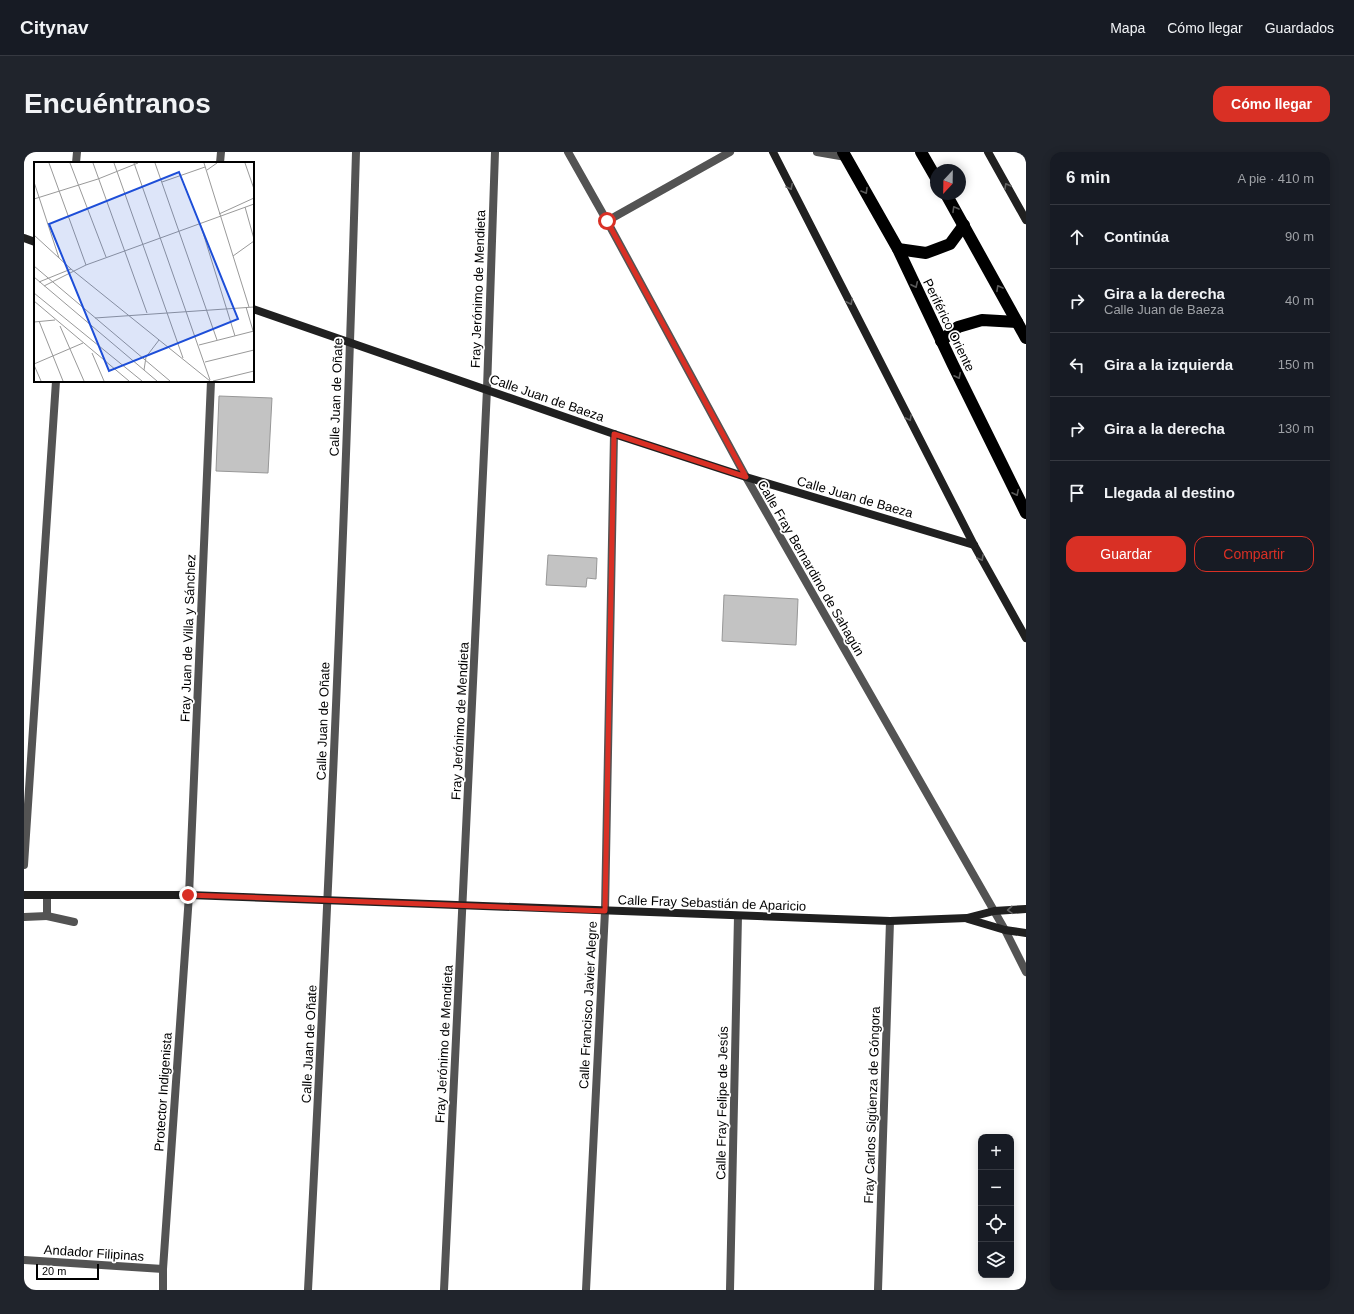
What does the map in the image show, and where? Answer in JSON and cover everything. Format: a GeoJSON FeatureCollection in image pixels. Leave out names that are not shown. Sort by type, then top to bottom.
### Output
{"type":"FeatureCollection","features":[{"type":"Feature","properties":{"kind":"highway"},"geometry":{"type":"LineString","coordinates":[[921,152],[930,168]]}},
{"type":"Feature","properties":{"kind":"highway","name":"Periférico Oriente"},"geometry":{"type":"LineString","coordinates":[[844,154],[898,249],[941,341],[1026,513]]}},
{"type":"Feature","properties":{"kind":"highway"},"geometry":{"type":"LineString","coordinates":[[949,200],[1026,338]]}},
{"type":"Feature","properties":{"kind":"highway"},"geometry":{"type":"LineString","coordinates":[[898,249],[926,253],[950,244],[964,225]]}},
{"type":"Feature","properties":{"kind":"highway"},"geometry":{"type":"LineString","coordinates":[[941,341],[958,327],[982,320],[1017,322]]}},
{"type":"Feature","properties":{"kind":"street"},"geometry":{"type":"LineString","coordinates":[[76,162],[77,152]]}},
{"type":"Feature","properties":{"kind":"street"},"geometry":{"type":"LineString","coordinates":[[220,162],[221,152]]}},
{"type":"Feature","properties":{"kind":"street","name":"Calle Juan de Oñate"},"geometry":{"type":"LineString","coordinates":[[308,1290],[328,900],[356,152]]}},
{"type":"Feature","properties":{"kind":"street","name":"Fray Jerónimo de Mendieta"},"geometry":{"type":"LineString","coordinates":[[444,1290],[487,389],[495,152]]}},
{"type":"Feature","properties":{"kind":"street","name":"Calle Fray Bernardino de Sahagún"},"geometry":{"type":"LineString","coordinates":[[568,152],[746,477],[994,911],[1026,972]]}},
{"type":"Feature","properties":{"kind":"street"},"geometry":{"type":"LineString","coordinates":[[607,221],[730,152]]}},
{"type":"Feature","properties":{"kind":"street"},"geometry":{"type":"LineString","coordinates":[[773,152],[974,545],[1026,638]]}},
{"type":"Feature","properties":{"kind":"street"},"geometry":{"type":"LineString","coordinates":[[817,152],[844,154]]}},
{"type":"Feature","properties":{"kind":"street"},"geometry":{"type":"LineString","coordinates":[[988,152],[1026,220]]}},
{"type":"Feature","properties":{"kind":"street"},"geometry":{"type":"LineString","coordinates":[[24,238],[34,242]]}},
{"type":"Feature","properties":{"kind":"street","name":"Calle Juan de Baeza"},"geometry":{"type":"LineString","coordinates":[[254,309],[614,434],[746,477],[974,545]]}},
{"type":"Feature","properties":{"kind":"street"},"geometry":{"type":"LineString","coordinates":[[24,865],[56,382]]}},
{"type":"Feature","properties":{"kind":"street","name":"Fray Juan de Villa y Sánchez"},"geometry":{"type":"LineString","coordinates":[[188,895],[211,382]]}},
{"type":"Feature","properties":{"kind":"street","name":"Calle Francisco Javier Alegre"},"geometry":{"type":"LineString","coordinates":[[586,1290],[605,911],[614,434]]}},
{"type":"Feature","properties":{"kind":"street","name":"Calle Fray Sebastián de Aparicio"},"geometry":{"type":"LineString","coordinates":[[24,895],[188,895],[890,922],[967,918],[994,911],[1026,909]]}},
{"type":"Feature","properties":{"kind":"street"},"geometry":{"type":"LineString","coordinates":[[47,895],[47,916]]}},
{"type":"Feature","properties":{"kind":"street","name":"Protector Indigenista"},"geometry":{"type":"LineString","coordinates":[[163,1290],[188,895]]}},
{"type":"Feature","properties":{"kind":"street"},"geometry":{"type":"LineString","coordinates":[[24,917],[47,916],[74,922]]}},
{"type":"Feature","properties":{"kind":"street","name":"Calle Fray Felipe de Jesús"},"geometry":{"type":"LineString","coordinates":[[730,1290],[738,916]]}},
{"type":"Feature","properties":{"kind":"street","name":"Calle Fray Sebastián de Aparicio"},"geometry":{"type":"LineString","coordinates":[[967,918],[1004,930],[1026,933]]}},
{"type":"Feature","properties":{"kind":"street","name":"Fray Carlos Sigüenza de Góngora"},"geometry":{"type":"LineString","coordinates":[[878,1290],[890,922]]}},
{"type":"Feature","properties":{"kind":"street","name":"Andador Filipinas"},"geometry":{"type":"LineString","coordinates":[[24,1260],[164,1269]]}},
{"type":"Feature","properties":{"kind":"building"},"geometry":{"type":"Polygon","coordinates":[[[219,396],[272,398],[268,473],[216,471],[219,396]]]}},
{"type":"Feature","properties":{"kind":"building"},"geometry":{"type":"Polygon","coordinates":[[[548,555],[597,558],[596,579],[587,578],[586,587],[546,585],[548,555]]]}},
{"type":"Feature","properties":{"kind":"building"},"geometry":{"type":"Polygon","coordinates":[[[724,595],[798,599],[796,645],[722,641],[724,595]]]}},
{"type":"Feature","properties":{"kind":"route"},"geometry":{"type":"LineString","coordinates":[[188,895],[605,911],[614,434],[746,477],[607,221]]}}]}
